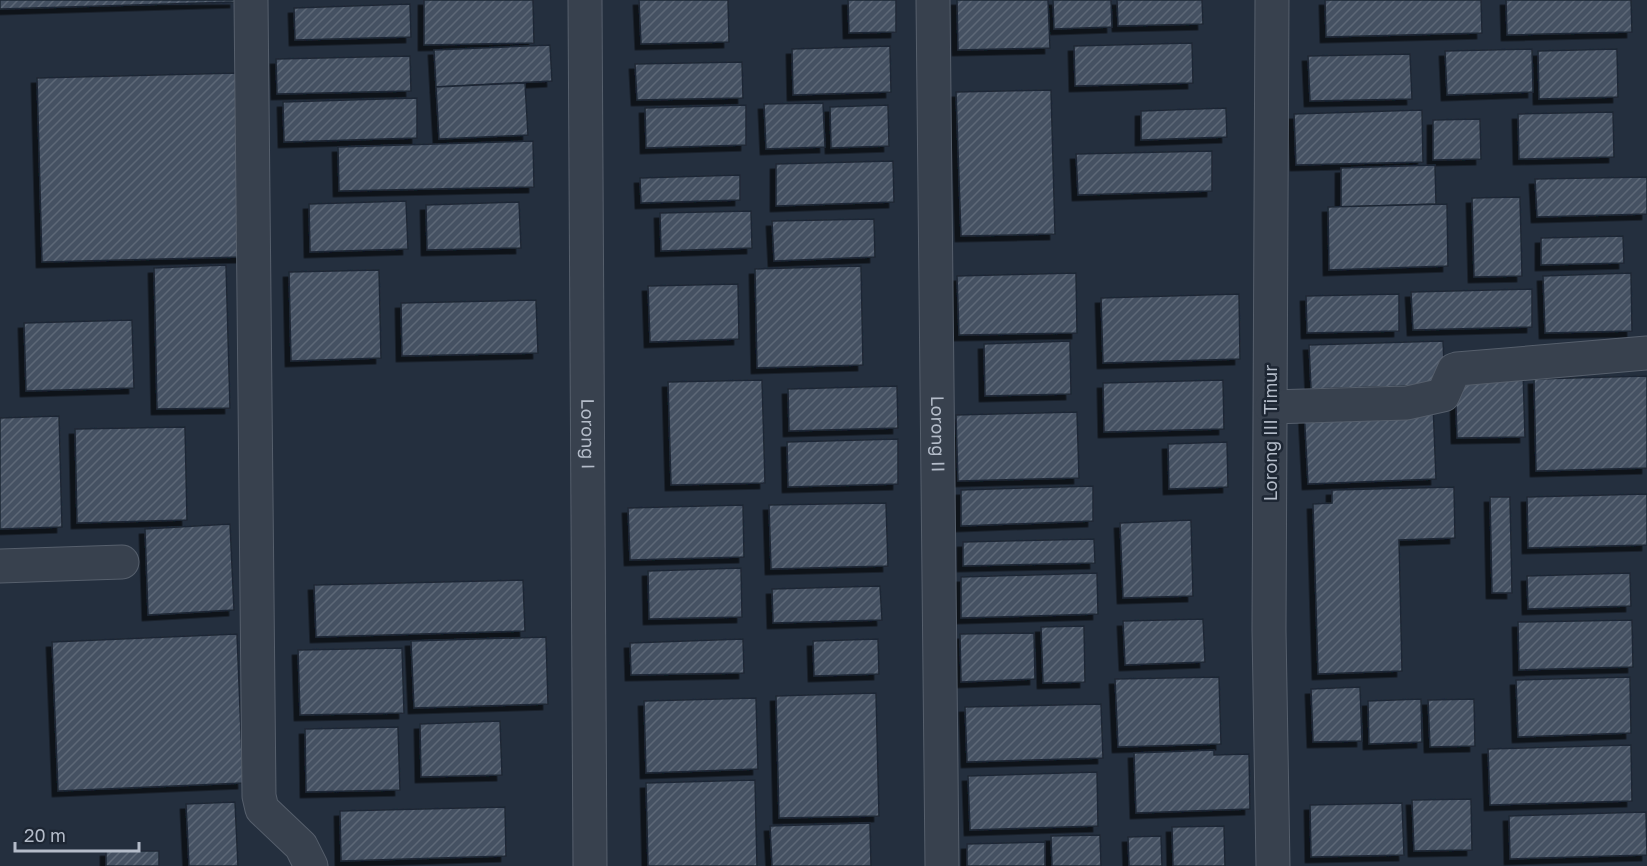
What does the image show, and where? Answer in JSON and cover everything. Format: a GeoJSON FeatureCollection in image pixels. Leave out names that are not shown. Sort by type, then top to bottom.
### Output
{"type":"FeatureCollection","features":[{"type":"Feature","properties":{"kind":"street"},"geometry":{"type":"LineString","coordinates":[[250,0],[259,796],[266,815],[301,846],[311,866]]}},
{"type":"Feature","properties":{"kind":"street","name":"Lorong I"},"geometry":{"type":"LineString","coordinates":[[585,0],[590,866]]}},
{"type":"Feature","properties":{"kind":"street","name":"Lorong II"},"geometry":{"type":"LineString","coordinates":[[933,0],[942,866]]}},
{"type":"Feature","properties":{"kind":"street","name":"Lorong III Timur"},"geometry":{"type":"LineString","coordinates":[[1272,0],[1269,630],[1273,866]]}},
{"type":"Feature","properties":{"kind":"street"},"geometry":{"type":"LineString","coordinates":[[1271,407],[1407,403],[1443,395],[1456,369],[1647,353]]}},
{"type":"Feature","properties":{"kind":"street"},"geometry":{"type":"LineString","coordinates":[[0,566],[122,562]]}},
{"type":"Feature","properties":{"kind":"building"},"geometry":{"type":"Polygon","coordinates":[[[0,0],[235,0],[235,2],[0,9],[0,0]]]}},
{"type":"Feature","properties":{"kind":"building"},"geometry":{"type":"Polygon","coordinates":[[[424,0],[533,0],[534,43],[424,45],[424,0]]]}},
{"type":"Feature","properties":{"kind":"building"},"geometry":{"type":"Polygon","coordinates":[[[639,0],[728,0],[729,42],[641,44],[639,0]]]}},
{"type":"Feature","properties":{"kind":"building"},"geometry":{"type":"Polygon","coordinates":[[[848,0],[896,0],[896,32],[849,33],[848,0]]]}},
{"type":"Feature","properties":{"kind":"building"},"geometry":{"type":"Polygon","coordinates":[[[957,0],[1048,0],[1050,48],[958,50],[957,0]]]}},
{"type":"Feature","properties":{"kind":"building"},"geometry":{"type":"Polygon","coordinates":[[[1053,0],[1111,0],[1112,27],[1054,29],[1053,0]]]}},
{"type":"Feature","properties":{"kind":"building"},"geometry":{"type":"Polygon","coordinates":[[[1117,0],[1202,0],[1203,24],[1118,26],[1117,0]]]}},
{"type":"Feature","properties":{"kind":"building"},"geometry":{"type":"Polygon","coordinates":[[[1325,0],[1481,0],[1482,33],[1326,37],[1325,0]]]}},
{"type":"Feature","properties":{"kind":"building"},"geometry":{"type":"Polygon","coordinates":[[[1506,0],[1631,0],[1632,32],[1507,35],[1506,0]]]}},
{"type":"Feature","properties":{"kind":"building"},"geometry":{"type":"Polygon","coordinates":[[[410,4],[411,37],[295,40],[294,8],[410,4]]]}},
{"type":"Feature","properties":{"kind":"building"},"geometry":{"type":"Polygon","coordinates":[[[1192,43],[1193,83],[1075,86],[1074,46],[1192,43]]]}},
{"type":"Feature","properties":{"kind":"building"},"geometry":{"type":"Polygon","coordinates":[[[550,45],[552,81],[436,87],[434,50],[550,45]]]}},
{"type":"Feature","properties":{"kind":"building"},"geometry":{"type":"Polygon","coordinates":[[[890,46],[891,92],[793,95],[792,49],[890,46]]]}},
{"type":"Feature","properties":{"kind":"building"},"geometry":{"type":"Polygon","coordinates":[[[1532,49],[1533,92],[1447,95],[1445,51],[1532,49]]]}},
{"type":"Feature","properties":{"kind":"building"},"geometry":{"type":"Polygon","coordinates":[[[1617,49],[1618,97],[1539,99],[1538,51],[1617,49]]]}},
{"type":"Feature","properties":{"kind":"building"},"geometry":{"type":"Polygon","coordinates":[[[1410,54],[1412,99],[1310,101],[1308,56],[1410,54]]]}},
{"type":"Feature","properties":{"kind":"building"},"geometry":{"type":"Polygon","coordinates":[[[410,56],[411,91],[277,94],[276,59],[410,56]]]}},
{"type":"Feature","properties":{"kind":"building"},"geometry":{"type":"Polygon","coordinates":[[[742,62],[743,98],[637,100],[635,64],[742,62]]]}},
{"type":"Feature","properties":{"kind":"building"},"geometry":{"type":"Polygon","coordinates":[[[238,73],[243,257],[42,262],[37,78],[238,73]]]}},
{"type":"Feature","properties":{"kind":"building"},"geometry":{"type":"Polygon","coordinates":[[[525,83],[528,135],[439,139],[436,87],[525,83]]]}},
{"type":"Feature","properties":{"kind":"building"},"geometry":{"type":"Polygon","coordinates":[[[1051,90],[1055,234],[961,236],[956,92],[1051,90]]]}},
{"type":"Feature","properties":{"kind":"building"},"geometry":{"type":"Polygon","coordinates":[[[417,98],[417,138],[284,142],[283,102],[417,98]]]}},
{"type":"Feature","properties":{"kind":"building"},"geometry":{"type":"Polygon","coordinates":[[[823,103],[825,147],[766,149],[764,104],[823,103]]]}},
{"type":"Feature","properties":{"kind":"building"},"geometry":{"type":"Polygon","coordinates":[[[746,105],[746,145],[646,148],[645,108],[746,105]]]}},
{"type":"Feature","properties":{"kind":"building"},"geometry":{"type":"Polygon","coordinates":[[[888,105],[889,146],[831,148],[830,107],[888,105]]]}},
{"type":"Feature","properties":{"kind":"building"},"geometry":{"type":"Polygon","coordinates":[[[1226,108],[1227,137],[1141,140],[1141,111],[1226,108]]]}},
{"type":"Feature","properties":{"kind":"building"},"geometry":{"type":"Polygon","coordinates":[[[1422,110],[1423,162],[1296,165],[1294,114],[1422,110]]]}},
{"type":"Feature","properties":{"kind":"building"},"geometry":{"type":"Polygon","coordinates":[[[1613,112],[1614,157],[1519,159],[1518,114],[1613,112]]]}},
{"type":"Feature","properties":{"kind":"building"},"geometry":{"type":"Polygon","coordinates":[[[1480,119],[1481,159],[1433,160],[1433,120],[1480,119]]]}},
{"type":"Feature","properties":{"kind":"building"},"geometry":{"type":"Polygon","coordinates":[[[533,141],[534,187],[339,191],[338,147],[533,141]]]}},
{"type":"Feature","properties":{"kind":"building"},"geometry":{"type":"Polygon","coordinates":[[[1212,151],[1212,191],[1078,195],[1076,154],[1212,151]]]}},
{"type":"Feature","properties":{"kind":"building"},"geometry":{"type":"Polygon","coordinates":[[[893,161],[894,202],[776,206],[776,164],[893,161]]]}},
{"type":"Feature","properties":{"kind":"building"},"geometry":{"type":"Polygon","coordinates":[[[1435,165],[1436,204],[1341,207],[1341,168],[1435,165]]]}},
{"type":"Feature","properties":{"kind":"building"},"geometry":{"type":"Polygon","coordinates":[[[740,175],[740,200],[641,203],[640,178],[740,175]]]}},
{"type":"Feature","properties":{"kind":"building"},"geometry":{"type":"Polygon","coordinates":[[[1647,177],[1647,214],[1537,217],[1535,179],[1647,177]]]}},
{"type":"Feature","properties":{"kind":"building"},"geometry":{"type":"Polygon","coordinates":[[[1520,197],[1522,276],[1474,277],[1472,198],[1520,197]]]}},
{"type":"Feature","properties":{"kind":"building"},"geometry":{"type":"Polygon","coordinates":[[[406,201],[408,249],[310,252],[309,204],[406,201]]]}},
{"type":"Feature","properties":{"kind":"building"},"geometry":{"type":"Polygon","coordinates":[[[519,202],[521,248],[427,250],[426,205],[519,202]]]}},
{"type":"Feature","properties":{"kind":"building"},"geometry":{"type":"Polygon","coordinates":[[[1447,204],[1448,266],[1329,270],[1328,207],[1447,204]]]}},
{"type":"Feature","properties":{"kind":"building"},"geometry":{"type":"Polygon","coordinates":[[[751,211],[752,248],[661,251],[660,213],[751,211]]]}},
{"type":"Feature","properties":{"kind":"building"},"geometry":{"type":"Polygon","coordinates":[[[874,219],[875,257],[774,261],[772,221],[874,219]]]}},
{"type":"Feature","properties":{"kind":"building"},"geometry":{"type":"Polygon","coordinates":[[[1623,236],[1624,263],[1541,265],[1541,238],[1623,236]]]}},
{"type":"Feature","properties":{"kind":"building"},"geometry":{"type":"Polygon","coordinates":[[[226,265],[230,408],[157,409],[154,268],[226,265]]]}},
{"type":"Feature","properties":{"kind":"building"},"geometry":{"type":"Polygon","coordinates":[[[861,266],[863,365],[757,368],[755,269],[861,266]]]}},
{"type":"Feature","properties":{"kind":"building"},"geometry":{"type":"Polygon","coordinates":[[[379,270],[381,358],[291,361],[289,272],[379,270]]]}},
{"type":"Feature","properties":{"kind":"building"},"geometry":{"type":"Polygon","coordinates":[[[1076,273],[1077,333],[959,335],[957,276],[1076,273]]]}},
{"type":"Feature","properties":{"kind":"building"},"geometry":{"type":"Polygon","coordinates":[[[1631,273],[1632,331],[1545,333],[1543,276],[1631,273]]]}},
{"type":"Feature","properties":{"kind":"building"},"geometry":{"type":"Polygon","coordinates":[[[738,284],[739,339],[650,342],[648,286],[738,284]]]}},
{"type":"Feature","properties":{"kind":"building"},"geometry":{"type":"Polygon","coordinates":[[[1532,289],[1532,327],[1413,330],[1411,292],[1532,289]]]}},
{"type":"Feature","properties":{"kind":"building"},"geometry":{"type":"Polygon","coordinates":[[[1239,294],[1240,359],[1103,363],[1101,298],[1239,294]]]}},
{"type":"Feature","properties":{"kind":"building"},"geometry":{"type":"Polygon","coordinates":[[[1399,294],[1399,331],[1307,333],[1306,296],[1399,294]]]}},
{"type":"Feature","properties":{"kind":"building"},"geometry":{"type":"Polygon","coordinates":[[[536,300],[538,353],[402,356],[401,303],[536,300]]]}},
{"type":"Feature","properties":{"kind":"building"},"geometry":{"type":"Polygon","coordinates":[[[132,320],[134,388],[26,391],[24,323],[132,320]]]}},
{"type":"Feature","properties":{"kind":"building"},"geometry":{"type":"Polygon","coordinates":[[[1070,341],[1071,394],[985,396],[984,344],[1070,341]]]}},
{"type":"Feature","properties":{"kind":"building"},"geometry":{"type":"Polygon","coordinates":[[[1443,341],[1445,385],[1311,389],[1309,345],[1443,341]]]}},
{"type":"Feature","properties":{"kind":"building"},"geometry":{"type":"Polygon","coordinates":[[[1523,371],[1525,437],[1457,438],[1455,372],[1523,371]]]}},
{"type":"Feature","properties":{"kind":"building"},"geometry":{"type":"Polygon","coordinates":[[[1647,376],[1647,468],[1536,471],[1534,379],[1647,376]]]}},
{"type":"Feature","properties":{"kind":"building"},"geometry":{"type":"Polygon","coordinates":[[[762,380],[765,483],[671,485],[668,382],[762,380]]]}},
{"type":"Feature","properties":{"kind":"building"},"geometry":{"type":"Polygon","coordinates":[[[1223,380],[1224,429],[1104,432],[1103,383],[1223,380]]]}},
{"type":"Feature","properties":{"kind":"building"},"geometry":{"type":"Polygon","coordinates":[[[897,386],[898,428],[789,431],[788,389],[897,386]]]}},
{"type":"Feature","properties":{"kind":"building"},"geometry":{"type":"Polygon","coordinates":[[[1433,404],[1436,479],[1308,484],[1304,409],[1433,404]]]}},
{"type":"Feature","properties":{"kind":"building"},"geometry":{"type":"Polygon","coordinates":[[[1077,412],[1079,478],[958,481],[956,415],[1077,412]]]}},
{"type":"Feature","properties":{"kind":"building"},"geometry":{"type":"Polygon","coordinates":[[[59,416],[62,527],[0,529],[0,418],[59,416]]]}},
{"type":"Feature","properties":{"kind":"building"},"geometry":{"type":"Polygon","coordinates":[[[185,427],[187,520],[77,523],[75,429],[185,427]]]}},
{"type":"Feature","properties":{"kind":"building"},"geometry":{"type":"Polygon","coordinates":[[[898,439],[898,484],[788,487],[787,442],[898,439]]]}},
{"type":"Feature","properties":{"kind":"building"},"geometry":{"type":"Polygon","coordinates":[[[1227,442],[1228,487],[1169,489],[1168,444],[1227,442]]]}},
{"type":"Feature","properties":{"kind":"building"},"geometry":{"type":"Polygon","coordinates":[[[1093,486],[1093,521],[961,526],[961,490],[1093,486]]]}},
{"type":"Feature","properties":{"kind":"building"},"geometry":{"type":"Polygon","coordinates":[[[1454,487],[1455,538],[1399,540],[1402,671],[1318,674],[1313,504],[1332,503],[1332,490],[1454,487]]]}},
{"type":"Feature","properties":{"kind":"building"},"geometry":{"type":"Polygon","coordinates":[[[1647,494],[1647,545],[1528,548],[1527,497],[1647,494]]]}},
{"type":"Feature","properties":{"kind":"building"},"geometry":{"type":"Polygon","coordinates":[[[1490,497],[1510,497],[1512,593],[1492,593],[1490,497]]]}},
{"type":"Feature","properties":{"kind":"building"},"geometry":{"type":"Polygon","coordinates":[[[886,503],[888,566],[771,569],[769,505],[886,503]]]}},
{"type":"Feature","properties":{"kind":"building"},"geometry":{"type":"Polygon","coordinates":[[[743,505],[744,557],[630,560],[628,508],[743,505]]]}},
{"type":"Feature","properties":{"kind":"building"},"geometry":{"type":"Polygon","coordinates":[[[1191,520],[1193,596],[1123,598],[1120,523],[1191,520]]]}},
{"type":"Feature","properties":{"kind":"building"},"geometry":{"type":"Polygon","coordinates":[[[230,524],[234,610],[148,615],[145,529],[230,524]]]}},
{"type":"Feature","properties":{"kind":"building"},"geometry":{"type":"Polygon","coordinates":[[[1094,539],[1095,563],[963,566],[963,542],[1094,539]]]}},
{"type":"Feature","properties":{"kind":"building"},"geometry":{"type":"Polygon","coordinates":[[[741,568],[742,617],[649,619],[648,571],[741,568]]]}},
{"type":"Feature","properties":{"kind":"building"},"geometry":{"type":"Polygon","coordinates":[[[1097,573],[1098,614],[961,618],[961,577],[1097,573]]]}},
{"type":"Feature","properties":{"kind":"building"},"geometry":{"type":"Polygon","coordinates":[[[1630,573],[1631,606],[1528,609],[1527,576],[1630,573]]]}},
{"type":"Feature","properties":{"kind":"building"},"geometry":{"type":"Polygon","coordinates":[[[523,580],[525,631],[316,637],[314,585],[523,580]]]}},
{"type":"Feature","properties":{"kind":"building"},"geometry":{"type":"Polygon","coordinates":[[[880,586],[882,620],[773,623],[772,589],[880,586]]]}},
{"type":"Feature","properties":{"kind":"building"},"geometry":{"type":"Polygon","coordinates":[[[1203,619],[1205,662],[1125,665],[1123,621],[1203,619]]]}},
{"type":"Feature","properties":{"kind":"building"},"geometry":{"type":"Polygon","coordinates":[[[1632,620],[1633,667],[1519,670],[1518,622],[1632,620]]]}},
{"type":"Feature","properties":{"kind":"building"},"geometry":{"type":"Polygon","coordinates":[[[1084,626],[1085,682],[1043,683],[1041,627],[1084,626]]]}},
{"type":"Feature","properties":{"kind":"building"},"geometry":{"type":"Polygon","coordinates":[[[1034,633],[1035,679],[961,682],[960,634],[1034,633]]]}},
{"type":"Feature","properties":{"kind":"building"},"geometry":{"type":"Polygon","coordinates":[[[237,634],[243,783],[58,791],[52,642],[237,634]]]}},
{"type":"Feature","properties":{"kind":"building"},"geometry":{"type":"Polygon","coordinates":[[[546,637],[548,704],[414,708],[411,641],[546,637]]]}},
{"type":"Feature","properties":{"kind":"building"},"geometry":{"type":"Polygon","coordinates":[[[743,639],[744,673],[631,675],[630,643],[743,639]]]}},
{"type":"Feature","properties":{"kind":"building"},"geometry":{"type":"Polygon","coordinates":[[[878,639],[879,674],[814,676],[813,641],[878,639]]]}},
{"type":"Feature","properties":{"kind":"building"},"geometry":{"type":"Polygon","coordinates":[[[402,648],[404,713],[300,715],[298,650],[402,648]]]}},
{"type":"Feature","properties":{"kind":"building"},"geometry":{"type":"Polygon","coordinates":[[[1219,677],[1221,744],[1118,747],[1115,679],[1219,677]]]}},
{"type":"Feature","properties":{"kind":"building"},"geometry":{"type":"Polygon","coordinates":[[[1630,677],[1631,733],[1518,737],[1516,680],[1630,677]]]}},
{"type":"Feature","properties":{"kind":"building"},"geometry":{"type":"Polygon","coordinates":[[[1360,687],[1362,741],[1313,742],[1311,689],[1360,687]]]}},
{"type":"Feature","properties":{"kind":"building"},"geometry":{"type":"Polygon","coordinates":[[[876,693],[879,816],[779,818],[776,696],[876,693]]]}},
{"type":"Feature","properties":{"kind":"building"},"geometry":{"type":"Polygon","coordinates":[[[756,698],[758,769],[646,773],[644,701],[756,698]]]}},
{"type":"Feature","properties":{"kind":"building"},"geometry":{"type":"Polygon","coordinates":[[[1421,699],[1422,742],[1369,744],[1368,701],[1421,699]]]}},
{"type":"Feature","properties":{"kind":"building"},"geometry":{"type":"Polygon","coordinates":[[[1474,699],[1475,746],[1430,747],[1428,700],[1474,699]]]}},
{"type":"Feature","properties":{"kind":"building"},"geometry":{"type":"Polygon","coordinates":[[[1101,704],[1103,758],[967,762],[965,707],[1101,704]]]}},
{"type":"Feature","properties":{"kind":"building"},"geometry":{"type":"Polygon","coordinates":[[[500,721],[502,775],[421,777],[420,724],[500,721]]]}},
{"type":"Feature","properties":{"kind":"building"},"geometry":{"type":"Polygon","coordinates":[[[398,727],[400,790],[306,792],[305,729],[398,727]]]}},
{"type":"Feature","properties":{"kind":"building"},"geometry":{"type":"Polygon","coordinates":[[[1631,745],[1632,801],[1490,805],[1488,749],[1631,745]]]}},
{"type":"Feature","properties":{"kind":"building"},"geometry":{"type":"Polygon","coordinates":[[[1214,750],[1214,755],[1249,754],[1250,809],[1136,813],[1134,753],[1214,750]]]}},
{"type":"Feature","properties":{"kind":"building"},"geometry":{"type":"Polygon","coordinates":[[[1097,772],[1098,826],[970,830],[968,776],[1097,772]]]}},
{"type":"Feature","properties":{"kind":"building"},"geometry":{"type":"Polygon","coordinates":[[[755,780],[757,866],[648,866],[646,783],[755,780]]]}},
{"type":"Feature","properties":{"kind":"building"},"geometry":{"type":"Polygon","coordinates":[[[1471,799],[1472,850],[1414,851],[1412,800],[1471,799]]]}},
{"type":"Feature","properties":{"kind":"building"},"geometry":{"type":"Polygon","coordinates":[[[235,802],[238,866],[189,866],[186,804],[235,802]]]}},
{"type":"Feature","properties":{"kind":"building"},"geometry":{"type":"Polygon","coordinates":[[[1402,803],[1404,855],[1311,857],[1310,805],[1402,803]]]}},
{"type":"Feature","properties":{"kind":"building"},"geometry":{"type":"Polygon","coordinates":[[[505,807],[506,856],[341,861],[340,811],[505,807]]]}},
{"type":"Feature","properties":{"kind":"building"},"geometry":{"type":"Polygon","coordinates":[[[1646,812],[1647,855],[1510,859],[1509,816],[1646,812]]]}},
{"type":"Feature","properties":{"kind":"building"},"geometry":{"type":"Polygon","coordinates":[[[870,823],[871,866],[772,866],[770,826],[870,823]]]}},
{"type":"Feature","properties":{"kind":"building"},"geometry":{"type":"Polygon","coordinates":[[[1224,826],[1225,866],[1173,866],[1172,827],[1224,826]]]}},
{"type":"Feature","properties":{"kind":"building"},"geometry":{"type":"Polygon","coordinates":[[[1100,835],[1101,866],[1052,866],[1051,836],[1100,835]]]}},
{"type":"Feature","properties":{"kind":"building"},"geometry":{"type":"Polygon","coordinates":[[[1161,836],[1162,866],[1129,866],[1128,837],[1161,836]]]}},
{"type":"Feature","properties":{"kind":"building"},"geometry":{"type":"Polygon","coordinates":[[[1045,842],[1045,866],[967,866],[967,844],[1045,842]]]}},
{"type":"Feature","properties":{"kind":"building"},"geometry":{"type":"Polygon","coordinates":[[[106,851],[159,851],[159,866],[106,866],[106,851]]]}}]}
